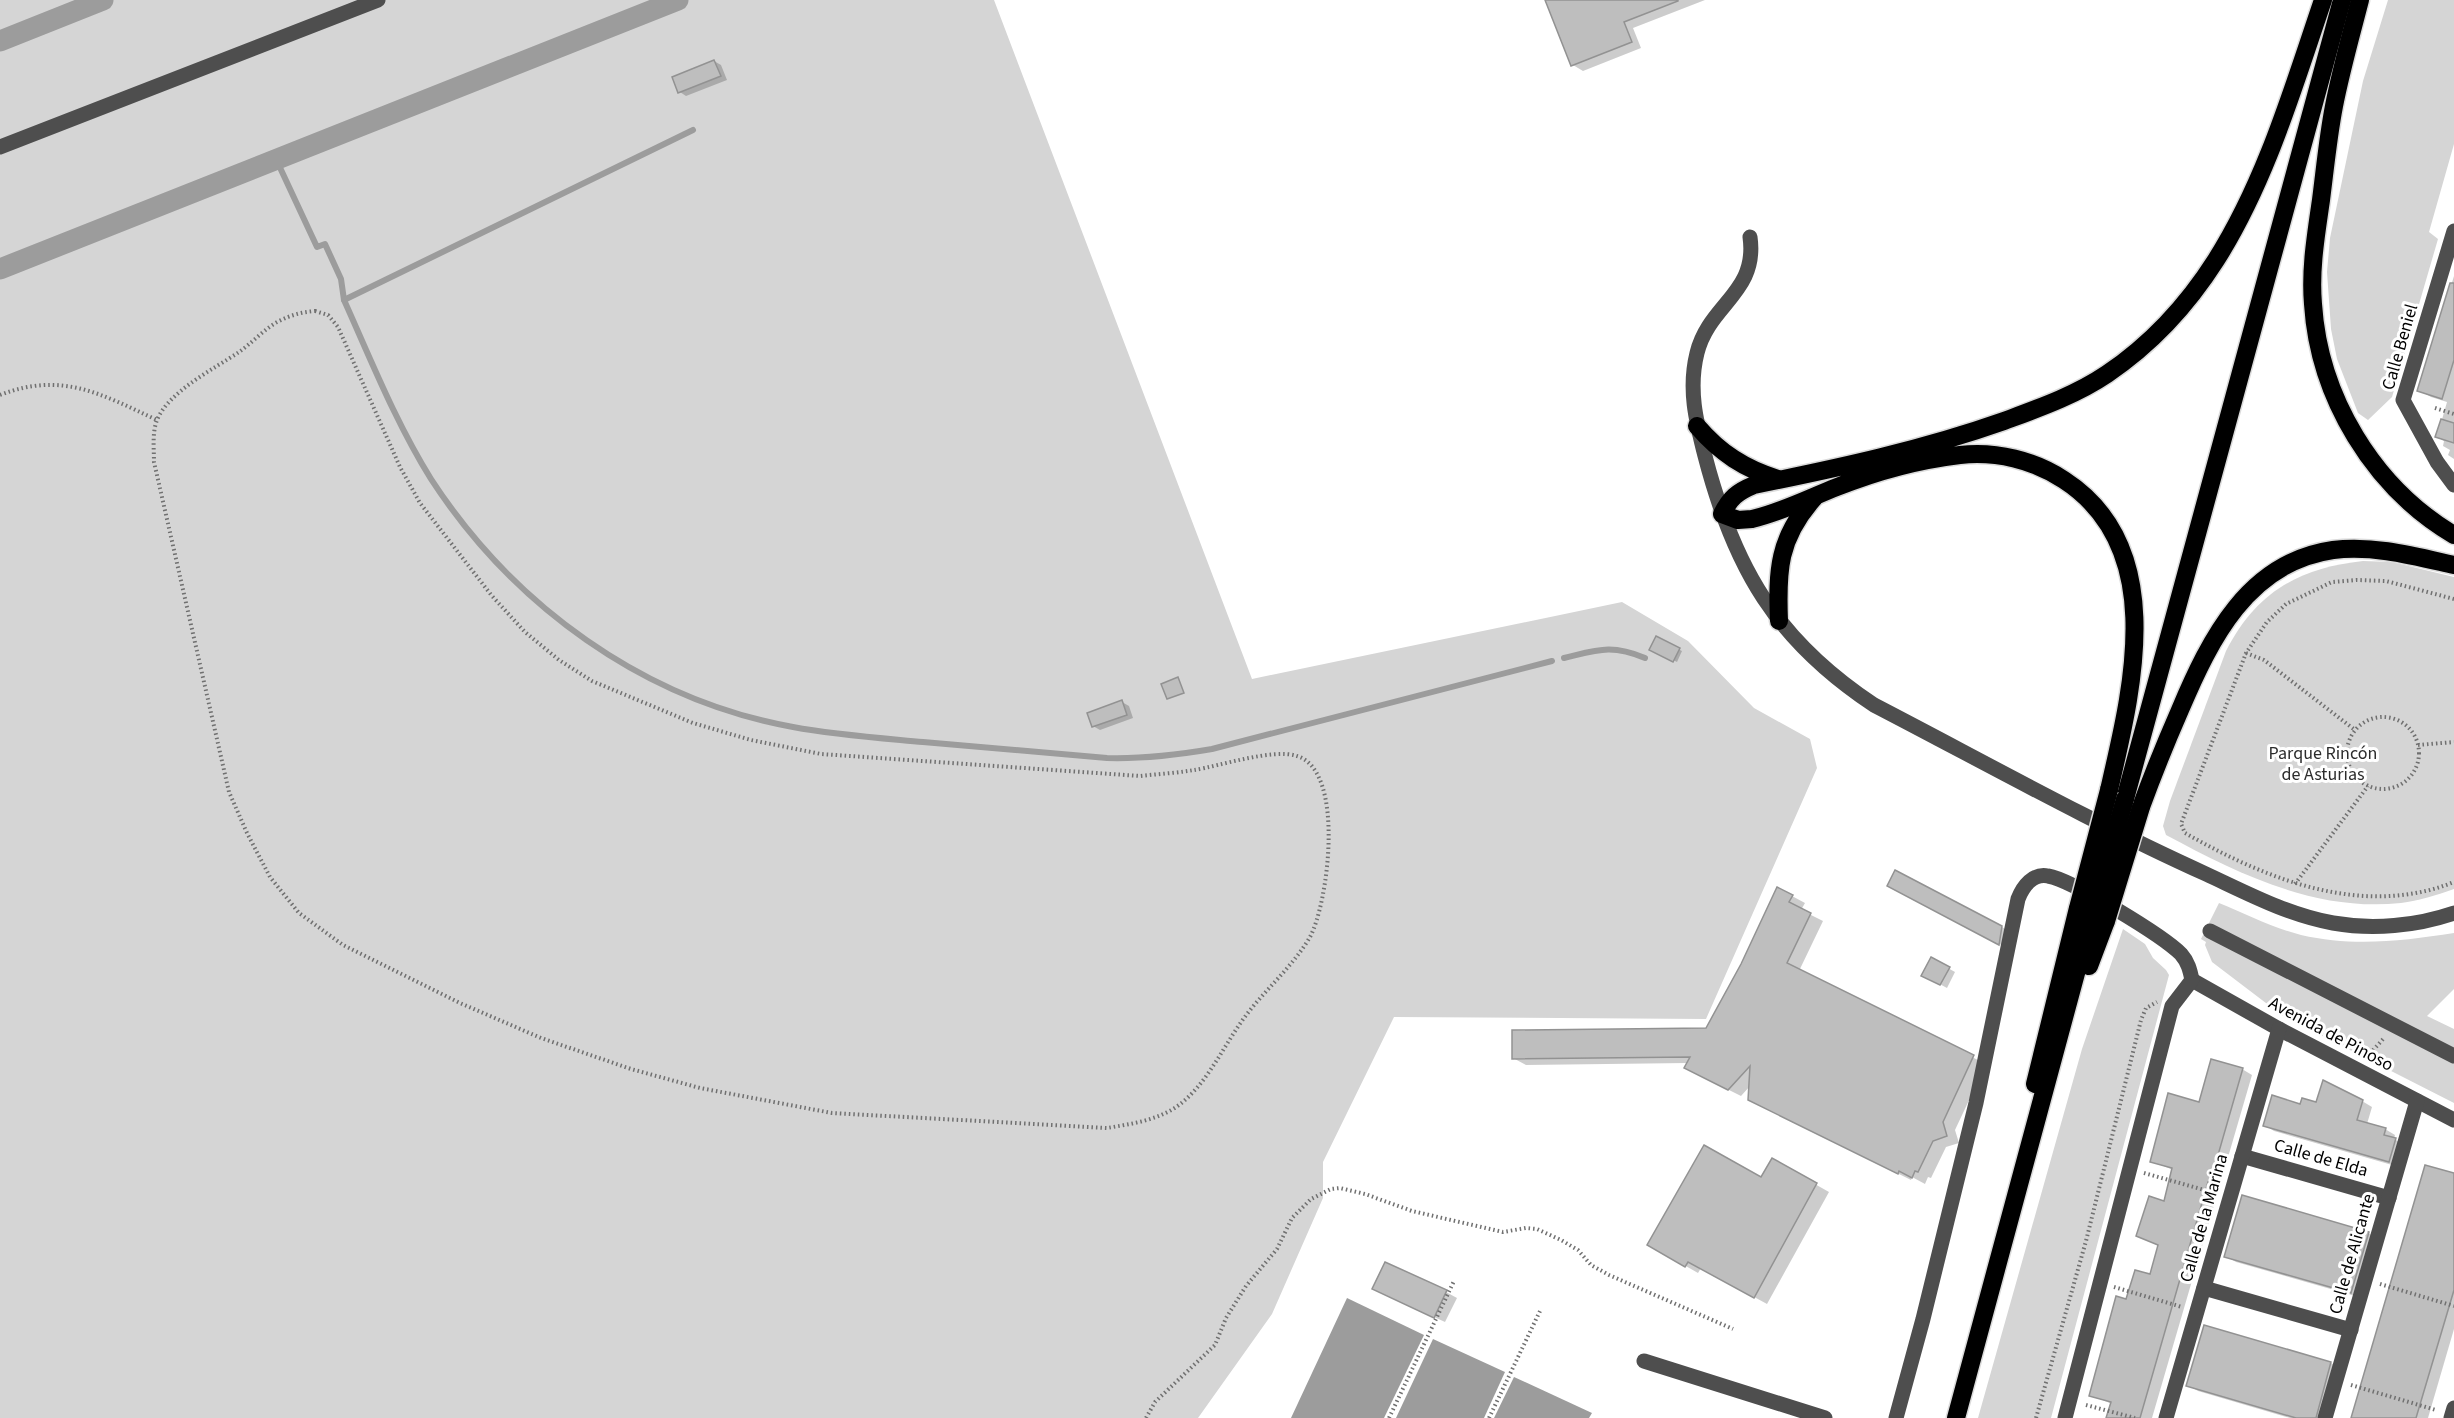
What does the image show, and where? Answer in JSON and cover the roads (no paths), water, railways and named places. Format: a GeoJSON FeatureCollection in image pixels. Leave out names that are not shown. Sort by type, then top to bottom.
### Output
{"type":"FeatureCollection","features":[{"type":"Feature","properties":{"kind":"highway"},"geometry":{"type":"LineString","coordinates":[[1956,1418],[2092,914],[2109,790],[2128,703],[2134,642],[2134,596],[2129,570],[2122,548],[2112,530],[2086,498],[2072,485],[2038,466],[2002,456],[1985,454],[1953,456],[1900,466],[1752,519],[1738,520],[1722,514],[1730,499],[1739,491],[1754,485],[1941,442],[2024,414],[2065,397],[2106,374],[2143,347],[2196,290],[2236,225],[2289,102],[2323,0]]}},
{"type":"Feature","properties":{"kind":"highway"},"geometry":{"type":"LineString","coordinates":[[2133,803],[2342,0]]}},
{"type":"Feature","properties":{"kind":"highway"},"geometry":{"type":"LineString","coordinates":[[2360,0],[2334,106],[2312,271],[2313,304],[2318,340],[2328,378],[2340,408],[2372,462],[2422,513],[2454,535]]}},
{"type":"Feature","properties":{"kind":"highway"},"geometry":{"type":"LineString","coordinates":[[1697,426],[1710,441],[1734,460],[1761,474],[1780,480]]}},
{"type":"Feature","properties":{"kind":"highway"},"geometry":{"type":"LineString","coordinates":[[1779,621],[1778,569],[1782,550],[1799,515],[1815,497]]}},
{"type":"Feature","properties":{"kind":"highway"},"geometry":{"type":"LineString","coordinates":[[2007,1233],[2010,1187],[2092,914],[2133,803],[2202,661],[2228,616],[2259,582],[2296,561],[2333,550],[2376,549],[2454,565]]}},
{"type":"Feature","properties":{"kind":"street"},"geometry":{"type":"LineString","coordinates":[[0,147],[378,0]]}},
{"type":"Feature","properties":{"kind":"street"},"geometry":{"type":"LineString","coordinates":[[1750,237],[1751,259],[1745,279],[1717,313],[1698,350],[1693,372],[1692,402],[1722,514],[1746,569],[1779,621],[1824,670],[1874,705],[2169,858],[2283,909],[2333,923],[2360,926],[2418,922],[2454,913]]}},
{"type":"Feature","properties":{"kind":"street","name":"Calle Beniel"},"geometry":{"type":"LineString","coordinates":[[2453,240],[2403,400],[2437,462],[2454,485]]}},
{"type":"Feature","properties":{"kind":"street"},"geometry":{"type":"LineString","coordinates":[[1896,1418],[1976,1103],[2022,888],[2031,879],[2049,876],[2076,887],[2142,926],[2180,953],[2187,962],[2192,980],[2172,1006],[2065,1418]]}},
{"type":"Feature","properties":{"kind":"street"},"geometry":{"type":"LineString","coordinates":[[2210,931],[2454,1056]]}},
{"type":"Feature","properties":{"kind":"street","name":"Avenida de Pinoso"},"geometry":{"type":"LineString","coordinates":[[2192,980],[2279,1029],[2454,1120]]}},
{"type":"Feature","properties":{"kind":"street","name":"Calle de la Marina"},"geometry":{"type":"LineString","coordinates":[[2167,1418],[2279,1029]]}},
{"type":"Feature","properties":{"kind":"street","name":"Calle de Alicante"},"geometry":{"type":"LineString","coordinates":[[2325,1418],[2417,1101]]}},
{"type":"Feature","properties":{"kind":"street","name":"Calle de Elda"},"geometry":{"type":"LineString","coordinates":[[2242,1156],[2389,1198]]}},
{"type":"Feature","properties":{"kind":"street"},"geometry":{"type":"LineString","coordinates":[[2204,1288],[2351,1330]]}},
{"type":"Feature","properties":{"kind":"street"},"geometry":{"type":"LineString","coordinates":[[1644,1361],[1826,1418]]}},
{"type":"Feature","properties":{"kind":"waterway"},"geometry":{"type":"LineString","coordinates":[[0,41],[103,0]]}},
{"type":"Feature","properties":{"kind":"waterway"},"geometry":{"type":"LineString","coordinates":[[0,269],[678,0]]}},
{"type":"Feature","properties":{"kind":"waterway"},"geometry":{"type":"LineString","coordinates":[[344,300],[693,130]]}},
{"type":"Feature","properties":{"kind":"waterway"},"geometry":{"type":"LineString","coordinates":[[276,159],[317,247],[325,244],[341,279],[344,300],[406,436],[431,479],[464,525],[501,567],[542,606],[586,640],[634,670],[685,695],[738,714],[825,732],[1107,758],[1134,758],[1212,749],[1552,661]]}},
{"type":"Feature","properties":{"kind":"waterway"},"geometry":{"type":"LineString","coordinates":[[1564,658],[1604,650],[1623,651],[1645,658]]}},
{"type":"Feature","properties":{"kind":"park label","name":"Parque Rincón de Asturias"},"geometry":{"type":"Point","coordinates":[2323,763]}}]}
